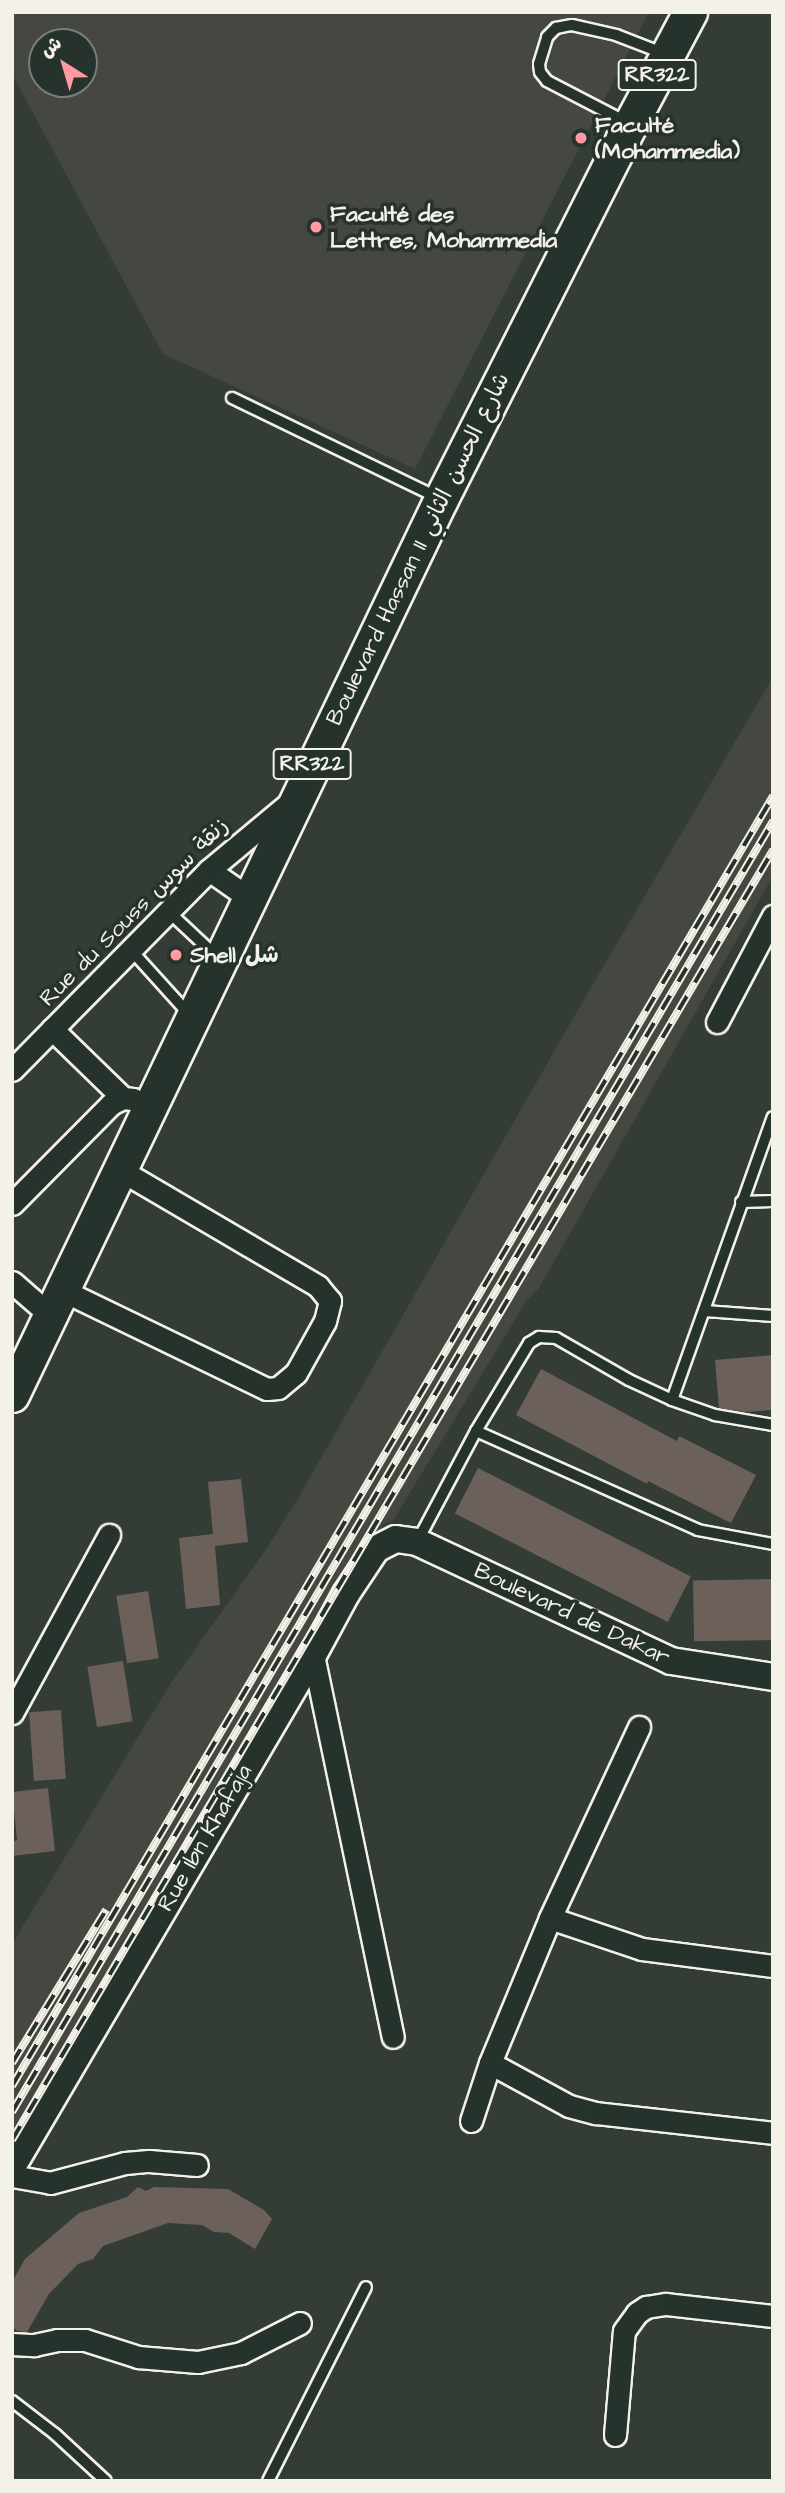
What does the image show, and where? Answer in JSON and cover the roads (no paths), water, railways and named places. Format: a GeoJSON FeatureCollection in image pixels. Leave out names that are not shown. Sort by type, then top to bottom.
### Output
{"type":"FeatureCollection","features":[{"type":"Feature","properties":{"kind":"main road","name":"Boulevard Hassan II شارع الحسن الثاني"},"geometry":{"type":"LineString","coordinates":[[12,1395],[121,1170],[136,1103],[192,1017],[441,499],[690,12]]}},
{"type":"Feature","properties":{"kind":"street","name":"Rue du Souss زنقة سوس"},"geometry":{"type":"LineString","coordinates":[[12,1070],[209,870],[297,797]]}},
{"type":"Feature","properties":{"kind":"street"},"geometry":{"type":"LineString","coordinates":[[209,870],[249,898]]}},
{"type":"Feature","properties":{"kind":"street"},"geometry":{"type":"LineString","coordinates":[[717,1022],[773,916]]}},
{"type":"Feature","properties":{"kind":"street"},"geometry":{"type":"LineString","coordinates":[[52,1029],[136,1103]]}},
{"type":"Feature","properties":{"kind":"street"},"geometry":{"type":"LineString","coordinates":[[12,1204],[97,1116],[136,1103]]}},
{"type":"Feature","properties":{"kind":"street"},"geometry":{"type":"LineString","coordinates":[[12,1282],[53,1312],[267,1389],[278,1388],[296,1373],[325,1321],[330,1301],[318,1286],[121,1170]]}},
{"type":"Feature","properties":{"kind":"street"},"geometry":{"type":"LineString","coordinates":[[12,1359],[53,1312]]}},
{"type":"Feature","properties":{"kind":"street"},"geometry":{"type":"LineString","coordinates":[[12,1713],[110,1535]]}},
{"type":"Feature","properties":{"kind":"street","name":"Rue Ibn Khafaja"},"geometry":{"type":"LineString","coordinates":[[12,2167],[372,1552],[396,1539],[417,1542]]}},
{"type":"Feature","properties":{"kind":"street","name":"Boulevard de Dakar"},"geometry":{"type":"LineString","coordinates":[[417,1542],[671,1661],[773,1677]]}},
{"type":"Feature","properties":{"kind":"street"},"geometry":{"type":"LineString","coordinates":[[313,1655],[393,2037]]}},
{"type":"Feature","properties":{"kind":"street"},"geometry":{"type":"LineString","coordinates":[[471,2121],[489,2063],[550,1919],[639,1727]]}},
{"type":"Feature","properties":{"kind":"street"},"geometry":{"type":"LineString","coordinates":[[550,1919],[642,1949],[773,1966]]}},
{"type":"Feature","properties":{"kind":"street"},"geometry":{"type":"LineString","coordinates":[[489,2063],[569,2106],[596,2113],[773,2133]]}},
{"type":"Feature","properties":{"kind":"street"},"geometry":{"type":"LineString","coordinates":[[12,2176],[50,2183],[125,2163],[149,2161],[197,2165]]}},
{"type":"Feature","properties":{"kind":"street"},"geometry":{"type":"LineString","coordinates":[[615,2435],[624,2331],[637,2313],[646,2307],[666,2304],[773,2316]]}},
{"type":"Feature","properties":{"kind":"street"},"geometry":{"type":"LineString","coordinates":[[12,2344],[85,2340],[138,2357],[198,2362],[242,2353],[300,2323]]}},
{"type":"Feature","properties":{"kind":"lane"},"geometry":{"type":"LineString","coordinates":[[631,125],[547,81],[540,72],[539,64],[547,37],[556,28],[572,25],[616,35],[668,55]]}},
{"type":"Feature","properties":{"kind":"lane"},"geometry":{"type":"LineString","coordinates":[[232,398],[441,499]]}},
{"type":"Feature","properties":{"kind":"lane"},"geometry":{"type":"LineString","coordinates":[[169,912],[220,959]]}},
{"type":"Feature","properties":{"kind":"lane"},"geometry":{"type":"LineString","coordinates":[[131,950],[192,1017]]}},
{"type":"Feature","properties":{"kind":"lane"},"geometry":{"type":"LineString","coordinates":[[672,1400],[773,1117]]}},
{"type":"Feature","properties":{"kind":"lane"},"geometry":{"type":"LineString","coordinates":[[741,1202],[773,1201]]}},
{"type":"Feature","properties":{"kind":"lane"},"geometry":{"type":"LineString","coordinates":[[705,1311],[773,1315]]}},
{"type":"Feature","properties":{"kind":"lane"},"geometry":{"type":"LineString","coordinates":[[417,1542],[476,1431],[529,1343],[539,1338],[556,1338],[629,1380],[672,1400],[715,1415],[773,1425]]}},
{"type":"Feature","properties":{"kind":"lane"},"geometry":{"type":"LineString","coordinates":[[476,1431],[698,1530],[773,1544]]}},
{"type":"Feature","properties":{"kind":"lane"},"geometry":{"type":"LineString","coordinates":[[268,2481],[366,2287]]}},
{"type":"Feature","properties":{"kind":"lane"},"geometry":{"type":"LineString","coordinates":[[12,2401],[55,2434],[106,2481]]}},
{"type":"Feature","properties":{"kind":"railway"},"geometry":{"type":"LineString","coordinates":[[12,2086],[773,796]]}},
{"type":"Feature","properties":{"kind":"railway"},"geometry":{"type":"LineString","coordinates":[[12,2112],[773,821]]}},
{"type":"Feature","properties":{"kind":"railway"},"geometry":{"type":"LineString","coordinates":[[12,2140],[773,850]]}},
{"type":"Feature","properties":{"kind":"railway"},"geometry":{"type":"LineString","coordinates":[[12,2063],[106,1910]]}},
{"type":"Feature","properties":{"kind":"place","name":"Faculté (Mohammedia)"},"geometry":{"type":"Point","coordinates":[581,138]}},
{"type":"Feature","properties":{"kind":"place","name":"Faculté des Lettres, Mohammedia"},"geometry":{"type":"Point","coordinates":[316,227]}},
{"type":"Feature","properties":{"kind":"place","name":"Shell شل"},"geometry":{"type":"Point","coordinates":[176,955]}}]}
